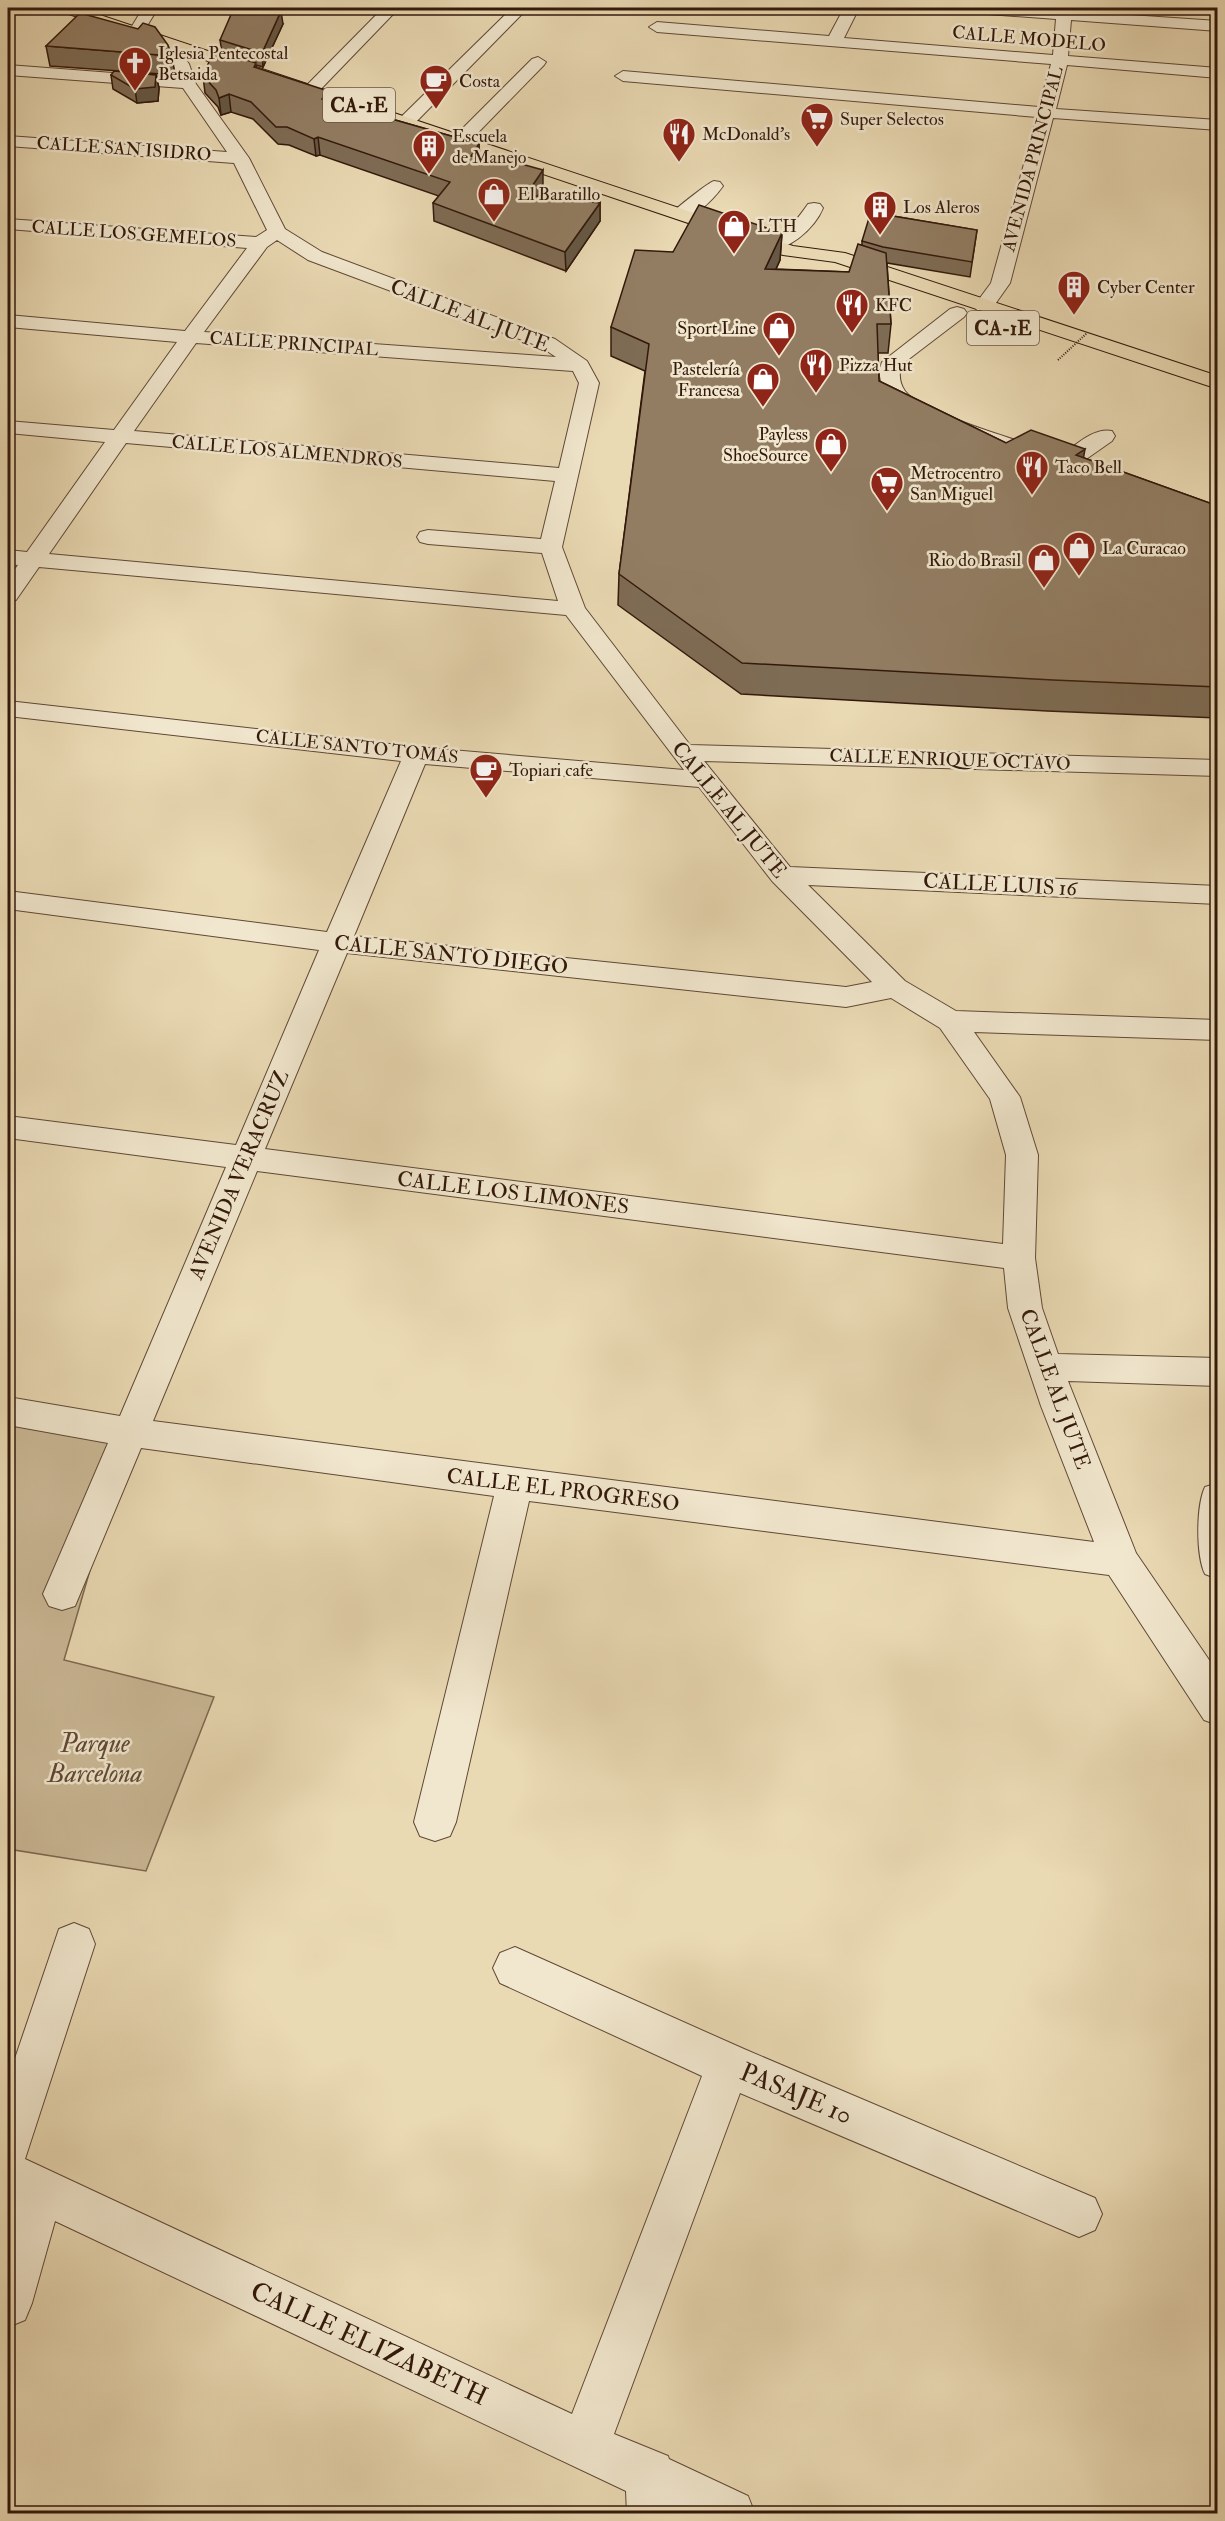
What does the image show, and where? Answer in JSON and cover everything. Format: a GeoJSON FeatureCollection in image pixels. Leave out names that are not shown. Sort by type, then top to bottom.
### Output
{"type":"FeatureCollection","features":[{"type":"Feature","properties":{"kind":"highway","name":"CA-1E"},"geometry":{"type":"LineString","coordinates":[[65,8],[681,213],[769,245],[790,251],[838,257],[1218,383]]}},
{"type":"Feature","properties":{"kind":"highway","name":"CA-1E"},"geometry":{"type":"LineString","coordinates":[[790,251],[814,264],[1218,402]]}},
{"type":"Feature","properties":{"kind":"street"},"geometry":{"type":"LineString","coordinates":[[136,32],[150,8]]}},
{"type":"Feature","properties":{"kind":"street"},"geometry":{"type":"LineString","coordinates":[[312,89],[391,8]]}},
{"type":"Feature","properties":{"kind":"street"},"geometry":{"type":"LineString","coordinates":[[406,122],[520,8]]}},
{"type":"Feature","properties":{"kind":"street"},"geometry":{"type":"LineString","coordinates":[[834,42],[851,8]]}},
{"type":"Feature","properties":{"kind":"street"},"geometry":{"type":"LineString","coordinates":[[974,8],[1064,11],[1218,26]]}},
{"type":"Feature","properties":{"kind":"street","name":"AVENIDA PRINCIPAL"},"geometry":{"type":"LineString","coordinates":[[984,306],[1000,283],[1060,61],[1064,11]]}},
{"type":"Feature","properties":{"kind":"street","name":"CALLE MODELO"},"geometry":{"type":"LineString","coordinates":[[657,27],[1218,73]]}},
{"type":"Feature","properties":{"kind":"street"},"geometry":{"type":"LineString","coordinates":[[8,595],[190,337],[268,238],[240,158],[188,84],[181,64],[166,43]]}},
{"type":"Feature","properties":{"kind":"street"},"geometry":{"type":"LineString","coordinates":[[460,141],[538,62]]}},
{"type":"Feature","properties":{"kind":"street"},"geometry":{"type":"LineString","coordinates":[[8,70],[188,84]]}},
{"type":"Feature","properties":{"kind":"street"},"geometry":{"type":"LineString","coordinates":[[623,76],[1046,113],[1218,125]]}},
{"type":"Feature","properties":{"kind":"street","name":"CALLE SAN ISIDRO"},"geometry":{"type":"LineString","coordinates":[[8,141],[240,158]]}},
{"type":"Feature","properties":{"kind":"street"},"geometry":{"type":"LineString","coordinates":[[681,213],[696,204],[714,186]]}},
{"type":"Feature","properties":{"kind":"street"},"geometry":{"type":"LineString","coordinates":[[769,245],[797,233],[812,216],[814,208]]}},
{"type":"Feature","properties":{"kind":"street","name":"CALLE LOS GEMELOS"},"geometry":{"type":"LineString","coordinates":[[8,224],[268,238]]}},
{"type":"Feature","properties":{"kind":"street","name":"CALLE AL JUTE"},"geometry":{"type":"LineString","coordinates":[[268,238],[548,343],[580,365]]}},
{"type":"Feature","properties":{"kind":"street"},"geometry":{"type":"LineString","coordinates":[[957,313],[892,362],[889,370],[892,390],[897,397],[906,405],[922,413],[1086,471]]}},
{"type":"Feature","properties":{"kind":"street","name":"CALLE PRINCIPAL"},"geometry":{"type":"LineString","coordinates":[[8,321],[190,337],[580,365]]}},
{"type":"Feature","properties":{"kind":"street"},"geometry":{"type":"LineString","coordinates":[[428,537],[551,547],[589,383],[580,365]]}},
{"type":"Feature","properties":{"kind":"street","name":"CALLE LOS ALMENDROS"},"geometry":{"type":"LineString","coordinates":[[8,427],[566,475]]}},
{"type":"Feature","properties":{"kind":"street"},"geometry":{"type":"LineString","coordinates":[[1064,464],[1104,435]]}},
{"type":"Feature","properties":{"kind":"street","name":"CALLE AL JUTE"},"geometry":{"type":"LineString","coordinates":[[551,547],[573,609],[682,753],[707,780],[782,875],[895,988],[950,1021],[1005,1097],[1022,1155],[1019,1258],[1025,1308],[1045,1367],[1120,1561],[1218,1707]]}},
{"type":"Feature","properties":{"kind":"street"},"geometry":{"type":"LineString","coordinates":[[8,557],[573,609]]}},
{"type":"Feature","properties":{"kind":"street","name":"CALLE SANTO TOMÁS"},"geometry":{"type":"LineString","coordinates":[[8,708],[416,755],[707,780]]}},
{"type":"Feature","properties":{"kind":"street","name":"CALLE ENRIQUE OCTAVO"},"geometry":{"type":"LineString","coordinates":[[682,753],[1218,768]]}},
{"type":"Feature","properties":{"kind":"street","name":"AVENIDA VERACRUZ"},"geometry":{"type":"LineString","coordinates":[[62,1594],[416,755]]}},
{"type":"Feature","properties":{"kind":"street","name":"CALLE LUIS 16"},"geometry":{"type":"LineString","coordinates":[[782,875],[1218,895]]}},
{"type":"Feature","properties":{"kind":"street","name":"CALLE SANTO DIEGO"},"geometry":{"type":"LineString","coordinates":[[8,900],[337,943],[846,997],[895,988]]}},
{"type":"Feature","properties":{"kind":"street"},"geometry":{"type":"LineString","coordinates":[[950,1021],[1218,1030]]}},
{"type":"Feature","properties":{"kind":"street","name":"CALLE LOS LIMONES"},"geometry":{"type":"LineString","coordinates":[[8,1127],[1019,1258]]}},
{"type":"Feature","properties":{"kind":"street"},"geometry":{"type":"LineString","coordinates":[[1045,1367],[1218,1372]]}},
{"type":"Feature","properties":{"kind":"street","name":"CALLE EL PROGRESO"},"geometry":{"type":"LineString","coordinates":[[8,1411],[130,1432],[515,1484],[1120,1561]]}},
{"type":"Feature","properties":{"kind":"street"},"geometry":{"type":"LineString","coordinates":[[435,1822],[515,1484]]}},
{"type":"Feature","properties":{"kind":"street"},"geometry":{"type":"LineString","coordinates":[[1218,1498],[1218,1563]]}},
{"type":"Feature","properties":{"kind":"street"},"geometry":{"type":"LineString","coordinates":[[8,2145],[74,1944]]}},
{"type":"Feature","properties":{"kind":"street","name":"PASAJE 10"},"geometry":{"type":"LineString","coordinates":[[515,1968],[728,2066],[1079,2214]]}},
{"type":"Feature","properties":{"kind":"street"},"geometry":{"type":"LineString","coordinates":[[585,2445],[728,2066]]}},
{"type":"Feature","properties":{"kind":"street"},"geometry":{"type":"LineString","coordinates":[[8,2303],[24,2183]]}},
{"type":"Feature","properties":{"kind":"street","name":"CALLE ELIZABETH"},"geometry":{"type":"LineString","coordinates":[[24,2183],[585,2445],[651,2494],[730,2514]]}},
{"type":"Feature","properties":{"kind":"path"},"geometry":{"type":"LineString","coordinates":[[1058,360],[1087,333]]}},
{"type":"Feature","properties":{"kind":"green space","name":"Parque Barcelona"},"geometry":{"type":"Polygon","coordinates":[[[8,1411],[130,1432],[64,1660],[214,1697],[146,1871],[8,1849],[8,1411]]]}},
{"type":"Feature","properties":{"kind":"building"},"geometry":{"type":"Polygon","coordinates":[[[233,10],[281,11],[262,53],[220,40],[233,10]]]}},
{"type":"Feature","properties":{"kind":"building"},"geometry":{"type":"Polygon","coordinates":[[[80,13],[138,29],[143,23],[155,27],[168,45],[172,56],[46,46],[80,13]]]}},
{"type":"Feature","properties":{"kind":"building"},"geometry":{"type":"Polygon","coordinates":[[[214,50],[256,63],[254,67],[328,91],[322,99],[479,144],[471,156],[503,159],[543,170],[526,195],[600,203],[565,252],[433,203],[450,182],[318,137],[314,139],[287,127],[276,127],[251,102],[229,94],[219,98],[216,90],[203,76],[214,50]]]}},
{"type":"Feature","properties":{"kind":"building"},"geometry":{"type":"Polygon","coordinates":[[[114,71],[156,75],[155,87],[135,89],[111,75],[114,71]]]}},
{"type":"Feature","properties":{"kind":"building"},"geometry":{"type":"Polygon","coordinates":[[[877,192],[880,193],[881,214],[977,230],[972,262],[883,247],[862,241],[877,192]]]}},
{"type":"Feature","properties":{"kind":"building","name":"Metrocentro San Miguel"},"geometry":{"type":"Polygon","coordinates":[[[699,205],[782,233],[765,269],[849,272],[858,244],[886,253],[891,324],[877,324],[879,381],[1006,443],[1031,430],[1085,449],[1076,455],[1218,506],[1218,687],[742,663],[619,574],[649,344],[611,327],[635,250],[673,252],[699,205]]]}},
{"type":"Feature","properties":{"kind":"place","name":"Iglesia Pentecostal Betsaida"},"geometry":{"type":"Point","coordinates":[135,92]}},
{"type":"Feature","properties":{"kind":"place","name":"Costa"},"geometry":{"type":"Point","coordinates":[436,110]}},
{"type":"Feature","properties":{"kind":"place","name":"Super Selectos"},"geometry":{"type":"Point","coordinates":[817,148]}},
{"type":"Feature","properties":{"kind":"place","name":"McDonald's"},"geometry":{"type":"Point","coordinates":[679,163]}},
{"type":"Feature","properties":{"kind":"place","name":"Escuela de Manejo"},"geometry":{"type":"Point","coordinates":[429,175]}},
{"type":"Feature","properties":{"kind":"place","name":"El Baratillo"},"geometry":{"type":"Point","coordinates":[494,223]}},
{"type":"Feature","properties":{"kind":"place","name":"Los Aleros"},"geometry":{"type":"Point","coordinates":[880,236]}},
{"type":"Feature","properties":{"kind":"place","name":"LTH"},"geometry":{"type":"Point","coordinates":[734,255]}},
{"type":"Feature","properties":{"kind":"place","name":"Cyber Center"},"geometry":{"type":"Point","coordinates":[1074,316]}},
{"type":"Feature","properties":{"kind":"place","name":"KFC"},"geometry":{"type":"Point","coordinates":[852,334]}},
{"type":"Feature","properties":{"kind":"place","name":"Sport Line"},"geometry":{"type":"Point","coordinates":[779,357]}},
{"type":"Feature","properties":{"kind":"place","name":"Pizza Hut"},"geometry":{"type":"Point","coordinates":[816,394]}},
{"type":"Feature","properties":{"kind":"place","name":"Pastelería Francesa"},"geometry":{"type":"Point","coordinates":[763,408]}},
{"type":"Feature","properties":{"kind":"place","name":"Payless ShoeSource"},"geometry":{"type":"Point","coordinates":[831,473]}},
{"type":"Feature","properties":{"kind":"place","name":"Taco Bell"},"geometry":{"type":"Point","coordinates":[1032,496]}},
{"type":"Feature","properties":{"kind":"place","name":"Metrocentro San Miguel"},"geometry":{"type":"Point","coordinates":[887,512]}},
{"type":"Feature","properties":{"kind":"place","name":"La Curacao"},"geometry":{"type":"Point","coordinates":[1079,577]}},
{"type":"Feature","properties":{"kind":"place","name":"Rio do Brasil"},"geometry":{"type":"Point","coordinates":[1044,589]}},
{"type":"Feature","properties":{"kind":"place","name":"Topiari cafe"},"geometry":{"type":"Point","coordinates":[486,799]}}]}
